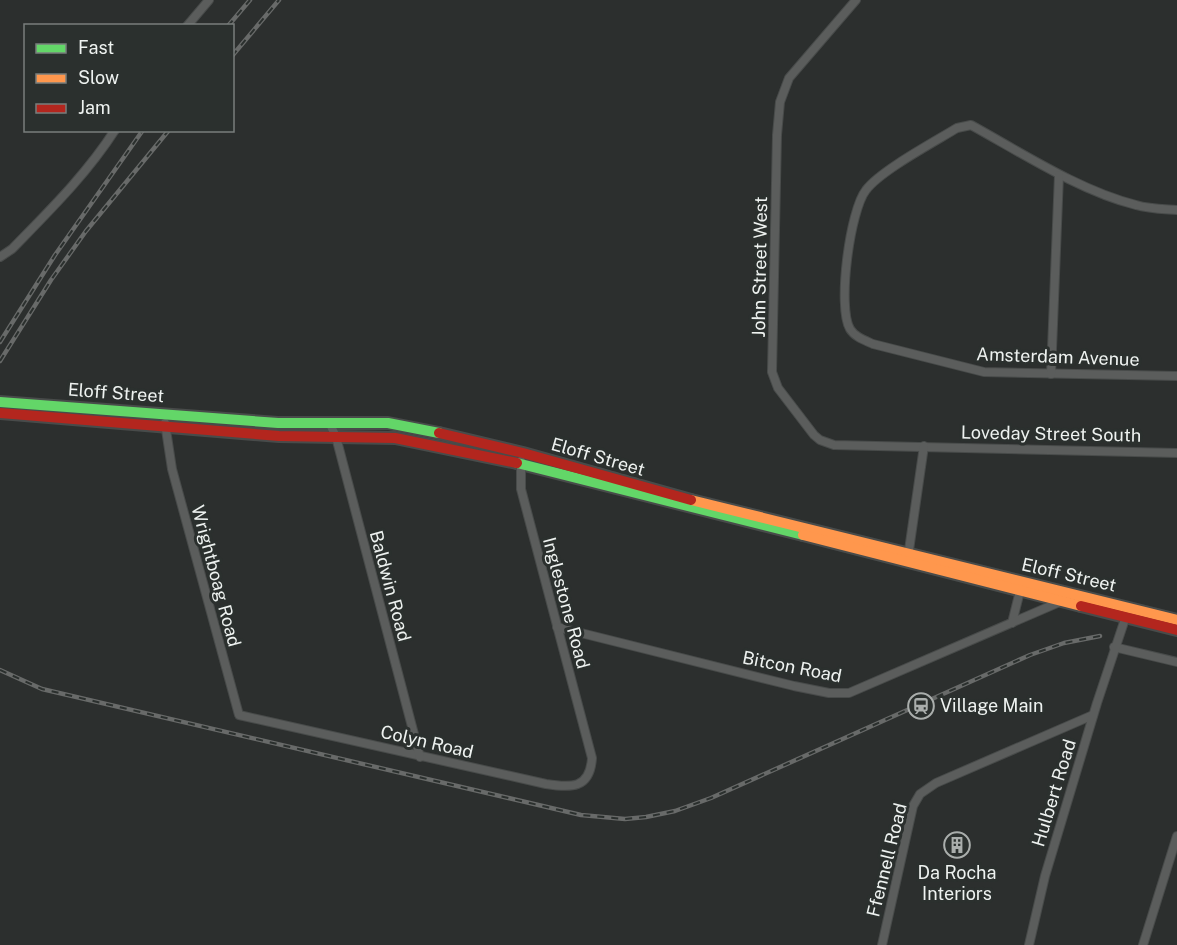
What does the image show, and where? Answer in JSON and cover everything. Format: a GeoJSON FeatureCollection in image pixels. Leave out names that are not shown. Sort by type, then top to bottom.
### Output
{"type":"FeatureCollection","features":[{"type":"Feature","properties":{"kind":"street"},"geometry":{"type":"LineString","coordinates":[[189,24],[209,0]]}},
{"type":"Feature","properties":{"kind":"street","name":"John Street West"},"geometry":{"type":"LineString","coordinates":[[856,0],[794,72],[785,86],[780,102],[777,135],[772,372],[778,388],[814,435],[827,444],[924,446]]}},
{"type":"Feature","properties":{"kind":"street","name":"Amsterdam Avenue"},"geometry":{"type":"LineString","coordinates":[[1059,175],[971,125],[960,126],[873,182],[864,191],[859,203],[848,252],[846,318],[853,333],[873,344],[984,372],[1177,376]]}},
{"type":"Feature","properties":{"kind":"street"},"geometry":{"type":"LineString","coordinates":[[0,257],[12,249],[72,188],[97,159],[114,132]]}},
{"type":"Feature","properties":{"kind":"street"},"geometry":{"type":"LineString","coordinates":[[1052,374],[1059,175],[1135,205],[1177,210]]}},
{"type":"Feature","properties":{"kind":"street","name":"Eloff Street"},"geometry":{"type":"LineString","coordinates":[[0,402],[46,411],[245,433],[279,436],[395,438],[522,459]]}},
{"type":"Feature","properties":{"kind":"street","name":"Eloff Street"},"geometry":{"type":"LineString","coordinates":[[0,413],[46,411],[171,413],[246,420],[330,424],[388,423],[409,426],[638,490],[1124,611],[1177,630]]}},
{"type":"Feature","properties":{"kind":"street","name":"Wrightboag Road"},"geometry":{"type":"LineString","coordinates":[[171,413],[168,445],[238,715]]}},
{"type":"Feature","properties":{"kind":"street"},"geometry":{"type":"LineString","coordinates":[[245,433],[246,420]]}},
{"type":"Feature","properties":{"kind":"street","name":"Baldwin Road"},"geometry":{"type":"LineString","coordinates":[[330,424],[336,437],[420,757]]}},
{"type":"Feature","properties":{"kind":"street"},"geometry":{"type":"LineString","coordinates":[[908,557],[924,446]]}},
{"type":"Feature","properties":{"kind":"street","name":"Loveday Street South"},"geometry":{"type":"LineString","coordinates":[[924,446],[1177,453]]}},
{"type":"Feature","properties":{"kind":"street","name":"Inglestone Road"},"geometry":{"type":"LineString","coordinates":[[522,459],[522,489],[592,758]]}},
{"type":"Feature","properties":{"kind":"street"},"geometry":{"type":"LineString","coordinates":[[1012,623],[1021,587]]}},
{"type":"Feature","properties":{"kind":"street","name":"Eloff Street"},"geometry":{"type":"LineString","coordinates":[[1021,587],[1062,601],[1177,620]]}},
{"type":"Feature","properties":{"kind":"street","name":"Bitcon Road"},"geometry":{"type":"LineString","coordinates":[[557,627],[794,686],[841,694],[849,693],[1062,601]]}},
{"type":"Feature","properties":{"kind":"street","name":"Hulbert Road"},"geometry":{"type":"LineString","coordinates":[[1029,945],[1045,876],[1124,611]]}},
{"type":"Feature","properties":{"kind":"street"},"geometry":{"type":"LineString","coordinates":[[1114,648],[1177,662]]}},
{"type":"Feature","properties":{"kind":"street","name":"Colyn Road"},"geometry":{"type":"LineString","coordinates":[[238,715],[420,757],[563,786],[574,786],[583,782],[588,776],[592,758]]}},
{"type":"Feature","properties":{"kind":"street","name":"Ffennell Road"},"geometry":{"type":"LineString","coordinates":[[882,945],[913,806],[920,794],[936,783],[1093,715]]}},
{"type":"Feature","properties":{"kind":"street"},"geometry":{"type":"LineString","coordinates":[[1143,945],[1177,836]]}},
{"type":"Feature","properties":{"kind":"railway"},"geometry":{"type":"LineString","coordinates":[[230,24],[250,0]]}},
{"type":"Feature","properties":{"kind":"railway"},"geometry":{"type":"LineString","coordinates":[[234,54],[279,0]]}},
{"type":"Feature","properties":{"kind":"railway"},"geometry":{"type":"LineString","coordinates":[[0,342],[55,255],[142,132]]}},
{"type":"Feature","properties":{"kind":"railway"},"geometry":{"type":"LineString","coordinates":[[0,361],[51,280],[86,231],[167,132]]}},
{"type":"Feature","properties":{"kind":"railway"},"geometry":{"type":"LineString","coordinates":[[0,670],[42,689],[581,815],[625,819],[675,811],[711,798],[1030,655],[1064,643],[1100,636]]}},
{"type":"Feature","properties":{"kind":"traffic: fast"},"geometry":{"type":"LineString","coordinates":[[0,402],[278,423],[388,423],[439,433]]}},
{"type":"Feature","properties":{"kind":"traffic: fast"},"geometry":{"type":"LineString","coordinates":[[517,463],[803,535]]}},
{"type":"Feature","properties":{"kind":"traffic: slow"},"geometry":{"type":"LineString","coordinates":[[691,500],[1177,620]]}},
{"type":"Feature","properties":{"kind":"traffic: slow"},"geometry":{"type":"LineString","coordinates":[[803,535],[1081,606]]}},
{"type":"Feature","properties":{"kind":"traffic: jam"},"geometry":{"type":"LineString","coordinates":[[0,413],[279,436],[395,438],[517,463]]}},
{"type":"Feature","properties":{"kind":"traffic: jam"},"geometry":{"type":"LineString","coordinates":[[439,433],[523,453],[691,500]]}},
{"type":"Feature","properties":{"kind":"traffic: jam"},"geometry":{"type":"LineString","coordinates":[[1081,606],[1177,630]]}},
{"type":"Feature","properties":{"kind":"place","name":"Village Main"},"geometry":{"type":"Point","coordinates":[921,706]}},
{"type":"Feature","properties":{"kind":"place","name":"Da Rocha Interiors"},"geometry":{"type":"Point","coordinates":[957,845]}}]}
